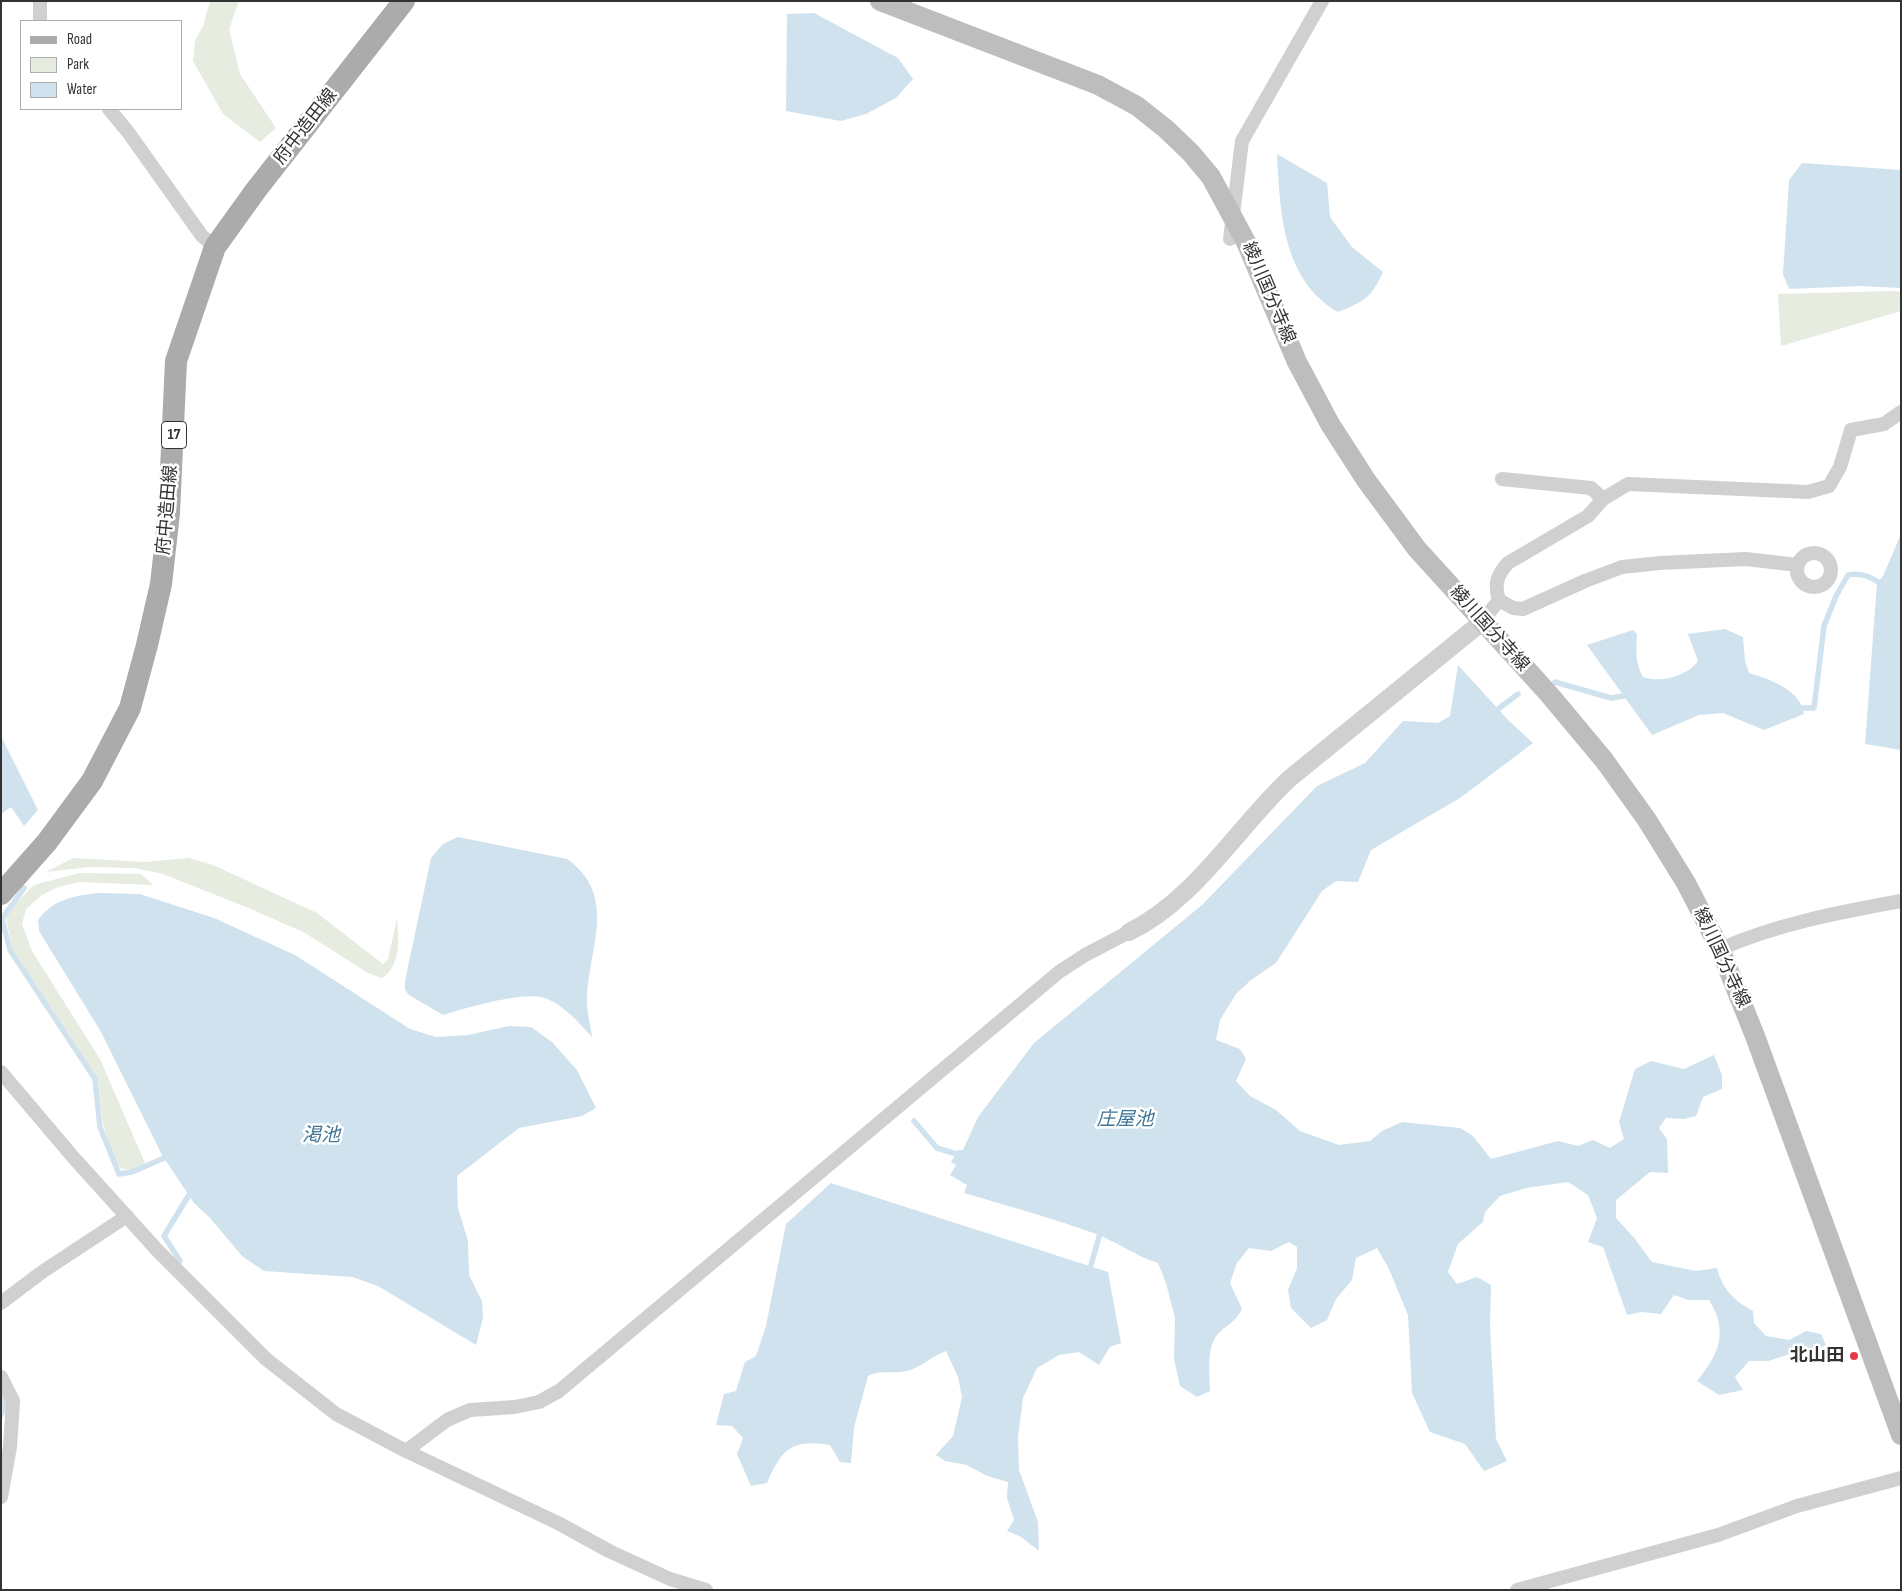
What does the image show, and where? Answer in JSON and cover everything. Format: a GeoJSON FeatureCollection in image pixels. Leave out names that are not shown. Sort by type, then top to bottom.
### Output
{"type":"FeatureCollection","features":[{"type":"Feature","properties":{"kind":"main road","name":"府中造田線"},"geometry":{"type":"LineString","coordinates":[[1,894],[47,842],[92,782],[130,708],[161,584],[170,504],[176,361],[215,247],[256,190],[404,1]]}},
{"type":"Feature","properties":{"kind":"main road","name":"綾川国分寺線"},"geometry":{"type":"LineString","coordinates":[[880,1],[1098,85],[1136,106],[1166,129],[1191,153],[1211,177],[1235,217],[1297,362],[1330,424],[1366,480],[1417,549],[1548,693],[1604,760],[1647,820],[1686,883],[1720,949],[1755,1036],[1901,1435]]}},
{"type":"Feature","properties":{"kind":"street"},"geometry":{"type":"LineString","coordinates":[[40,1],[40,20]]}},
{"type":"Feature","properties":{"kind":"street"},"geometry":{"type":"LineString","coordinates":[[1230,239],[1235,217],[1242,141],[1322,1]]}},
{"type":"Feature","properties":{"kind":"street"},"geometry":{"type":"LineString","coordinates":[[110,110],[128,132],[202,236],[215,247]]}},
{"type":"Feature","properties":{"kind":"street"},"geometry":{"type":"LineString","coordinates":[[1798,565],[1746,559],[1622,567],[1585,581],[1523,609],[1513,608],[1499,600],[1495,588],[1500,573],[1508,563],[1588,516],[1603,499],[1628,484],[1808,492],[1829,486],[1840,467],[1851,430],[1884,424],[1901,412]]}},
{"type":"Feature","properties":{"kind":"street"},"geometry":{"type":"LineString","coordinates":[[1502,479],[1590,488],[1603,499]]}},
{"type":"Feature","properties":{"kind":"street"},"geometry":{"type":"LineString","coordinates":[[406,1451],[447,1420],[470,1410],[515,1407],[539,1402],[559,1391],[1059,972],[1085,955],[1151,921],[1172,904],[1201,875],[1263,803],[1289,779],[1482,622],[1499,600]]}},
{"type":"Feature","properties":{"kind":"street"},"geometry":{"type":"LineString","coordinates":[[1720,949],[1743,938],[1841,912],[1901,901]]}},
{"type":"Feature","properties":{"kind":"street"},"geometry":{"type":"LineString","coordinates":[[1,1072],[127,1216],[266,1359],[336,1414],[406,1451],[670,1579],[706,1590]]}},
{"type":"Feature","properties":{"kind":"street"},"geometry":{"type":"LineString","coordinates":[[1,1303],[42,1272],[127,1216]]}},
{"type":"Feature","properties":{"kind":"street"},"geometry":{"type":"LineString","coordinates":[[1,1378],[14,1401],[10,1447],[1,1497]]}},
{"type":"Feature","properties":{"kind":"street"},"geometry":{"type":"LineString","coordinates":[[1517,1590],[1718,1536],[1797,1506],[1901,1478]]}},
{"type":"Feature","properties":{"kind":"green space"},"geometry":{"type":"Polygon","coordinates":[[[210,1],[239,1],[229,29],[240,74],[276,128],[260,142],[223,114],[193,61],[195,41],[203,26],[210,1]]]}},
{"type":"Feature","properties":{"kind":"green space"},"geometry":{"type":"Polygon","coordinates":[[[1901,292],[1901,311],[1781,346],[1778,294],[1901,292]]]}},
{"type":"Feature","properties":{"kind":"green space"},"geometry":{"type":"Polygon","coordinates":[[[73,858],[146,862],[188,858],[213,865],[317,913],[383,964],[388,959],[397,919],[398,943],[396,959],[393,967],[382,978],[368,973],[305,933],[163,874],[134,868],[89,867],[46,872],[73,858]]]}},
{"type":"Feature","properties":{"kind":"green space"},"geometry":{"type":"Polygon","coordinates":[[[79,873],[141,874],[153,885],[79,882],[58,887],[42,895],[26,909],[22,924],[32,951],[100,1059],[145,1163],[131,1170],[120,1168],[113,1159],[103,1123],[98,1079],[12,948],[6,918],[16,903],[34,885],[79,873]]]}},
{"type":"Feature","properties":{"kind":"water"},"geometry":{"type":"Polygon","coordinates":[[[814,13],[898,58],[913,79],[896,98],[866,114],[841,121],[786,111],[787,14],[814,13]]]}},
{"type":"Feature","properties":{"kind":"water"},"geometry":{"type":"Polygon","coordinates":[[[1277,154],[1327,183],[1330,217],[1352,247],[1383,272],[1371,293],[1355,305],[1338,312],[1319,298],[1305,282],[1295,263],[1283,221],[1277,154]]]}},
{"type":"Feature","properties":{"kind":"water"},"geometry":{"type":"Polygon","coordinates":[[[1802,163],[1901,170],[1901,288],[1860,286],[1789,289],[1783,274],[1789,180],[1802,163]]]}},
{"type":"Feature","properties":{"kind":"water"},"geometry":{"type":"Polygon","coordinates":[[[1901,534],[1901,750],[1865,744],[1877,583],[1883,576],[1901,534]]]}},
{"type":"Feature","properties":{"kind":"water"},"geometry":{"type":"Polygon","coordinates":[[[1725,629],[1743,637],[1745,661],[1749,673],[1775,682],[1791,692],[1797,698],[1804,714],[1764,730],[1723,713],[1699,715],[1652,735],[1587,645],[1633,630],[1637,634],[1637,661],[1643,677],[1665,679],[1680,675],[1693,667],[1698,661],[1688,634],[1725,629]]]}},
{"type":"Feature","properties":{"kind":"water","name":"庄屋池"},"geometry":{"type":"Polygon","coordinates":[[[1458,665],[1509,721],[1533,743],[1460,798],[1371,850],[1358,882],[1336,881],[1322,891],[1276,963],[1251,980],[1236,994],[1220,1020],[1216,1040],[1240,1049],[1246,1059],[1236,1081],[1250,1096],[1276,1110],[1300,1131],[1339,1145],[1370,1141],[1382,1131],[1402,1122],[1460,1128],[1473,1136],[1491,1159],[1558,1141],[1578,1146],[1593,1140],[1610,1148],[1624,1139],[1619,1122],[1635,1069],[1651,1061],[1684,1069],[1714,1055],[1722,1075],[1722,1089],[1703,1097],[1696,1116],[1684,1119],[1666,1118],[1659,1128],[1667,1139],[1668,1173],[1650,1172],[1616,1200],[1616,1218],[1652,1262],[1696,1271],[1717,1268],[1726,1289],[1735,1299],[1753,1311],[1754,1323],[1766,1336],[1789,1340],[1806,1331],[1821,1334],[1826,1345],[1809,1354],[1790,1354],[1768,1361],[1749,1361],[1735,1377],[1743,1390],[1719,1395],[1697,1381],[1711,1361],[1719,1342],[1719,1322],[1709,1300],[1688,1300],[1674,1295],[1661,1314],[1642,1312],[1627,1315],[1603,1247],[1588,1242],[1597,1218],[1588,1195],[1568,1182],[1526,1188],[1500,1196],[1485,1212],[1483,1222],[1458,1244],[1448,1272],[1457,1284],[1477,1277],[1491,1285],[1490,1325],[1496,1439],[1507,1461],[1484,1471],[1465,1444],[1430,1432],[1412,1393],[1408,1315],[1389,1269],[1377,1248],[1356,1258],[1352,1280],[1336,1299],[1327,1320],[1311,1328],[1291,1308],[1288,1290],[1297,1268],[1297,1247],[1289,1242],[1271,1251],[1249,1248],[1237,1263],[1230,1283],[1242,1309],[1235,1319],[1216,1337],[1210,1351],[1210,1391],[1197,1397],[1180,1386],[1174,1359],[1175,1318],[1166,1283],[1158,1263],[1096,1234],[1047,1217],[964,1193],[967,1185],[950,1175],[956,1165],[951,1162],[958,1150],[963,1150],[978,1117],[1034,1043],[1202,905],[1317,786],[1365,763],[1403,721],[1438,723],[1450,716],[1458,665]]]}},
{"type":"Feature","properties":{"kind":"water"},"geometry":{"type":"Polygon","coordinates":[[[1,736],[38,810],[24,826],[11,807],[1,814],[1,736]]]}},
{"type":"Feature","properties":{"kind":"water"},"geometry":{"type":"Polygon","coordinates":[[[458,837],[567,859],[583,874],[592,890],[597,907],[595,945],[588,983],[587,1002],[592,1037],[565,1010],[545,998],[535,996],[509,998],[443,1015],[409,995],[405,990],[405,981],[431,858],[443,844],[458,837]]]}},
{"type":"Feature","properties":{"kind":"water","name":"渇池"},"geometry":{"type":"Polygon","coordinates":[[[100,893],[140,894],[214,918],[295,955],[410,1029],[436,1037],[468,1035],[509,1026],[531,1027],[552,1042],[577,1070],[596,1108],[582,1116],[519,1128],[457,1176],[458,1208],[468,1241],[469,1275],[482,1301],[483,1318],[476,1345],[378,1286],[352,1277],[264,1271],[242,1256],[210,1218],[194,1203],[162,1155],[101,1032],[39,931],[38,920],[51,907],[66,899],[100,893]]]}},
{"type":"Feature","properties":{"kind":"water"},"geometry":{"type":"Polygon","coordinates":[[[831,1183],[1108,1272],[1121,1343],[1110,1347],[1099,1365],[1079,1352],[1059,1355],[1037,1368],[1023,1398],[1018,1437],[1019,1470],[1038,1522],[1039,1551],[1021,1537],[1007,1531],[1014,1520],[1007,1498],[1008,1482],[987,1476],[967,1465],[945,1461],[936,1455],[953,1436],[962,1397],[958,1377],[946,1351],[910,1370],[878,1373],[868,1376],[854,1428],[851,1463],[840,1462],[830,1445],[797,1445],[783,1454],[767,1483],[751,1486],[737,1454],[743,1438],[732,1426],[716,1425],[724,1394],[736,1391],[745,1362],[756,1356],[766,1326],[786,1224],[831,1183]]]}},
{"type":"Feature","properties":{"kind":"waterway"},"geometry":{"type":"LineString","coordinates":[[1796,708],[1814,708],[1824,626],[1836,596],[1848,575],[1858,574],[1866,576],[1883,585]]}},
{"type":"Feature","properties":{"kind":"waterway"},"geometry":{"type":"LineString","coordinates":[[1555,682],[1611,698],[1630,695]]}},
{"type":"Feature","properties":{"kind":"waterway"},"geometry":{"type":"LineString","coordinates":[[1494,712],[1518,694]]}},
{"type":"Feature","properties":{"kind":"waterway"},"geometry":{"type":"LineString","coordinates":[[24,888],[2,919],[10,950],[95,1079],[100,1127],[119,1174],[132,1172],[169,1156]]}},
{"type":"Feature","properties":{"kind":"waterway"},"geometry":{"type":"LineString","coordinates":[[914,1121],[937,1148],[963,1156]]}},
{"type":"Feature","properties":{"kind":"waterway"},"geometry":{"type":"LineString","coordinates":[[180,1261],[164,1236],[192,1190]]}},
{"type":"Feature","properties":{"kind":"waterway"},"geometry":{"type":"LineString","coordinates":[[1089,1272],[1101,1230]]}},
{"type":"Feature","properties":{"kind":"waterway"},"geometry":{"type":"LineString","coordinates":[[1,1393],[4,1407],[1,1415]]}},
{"type":"Feature","properties":{"kind":"place","name":"北山田"},"geometry":{"type":"Point","coordinates":[1854,1356]}}]}
